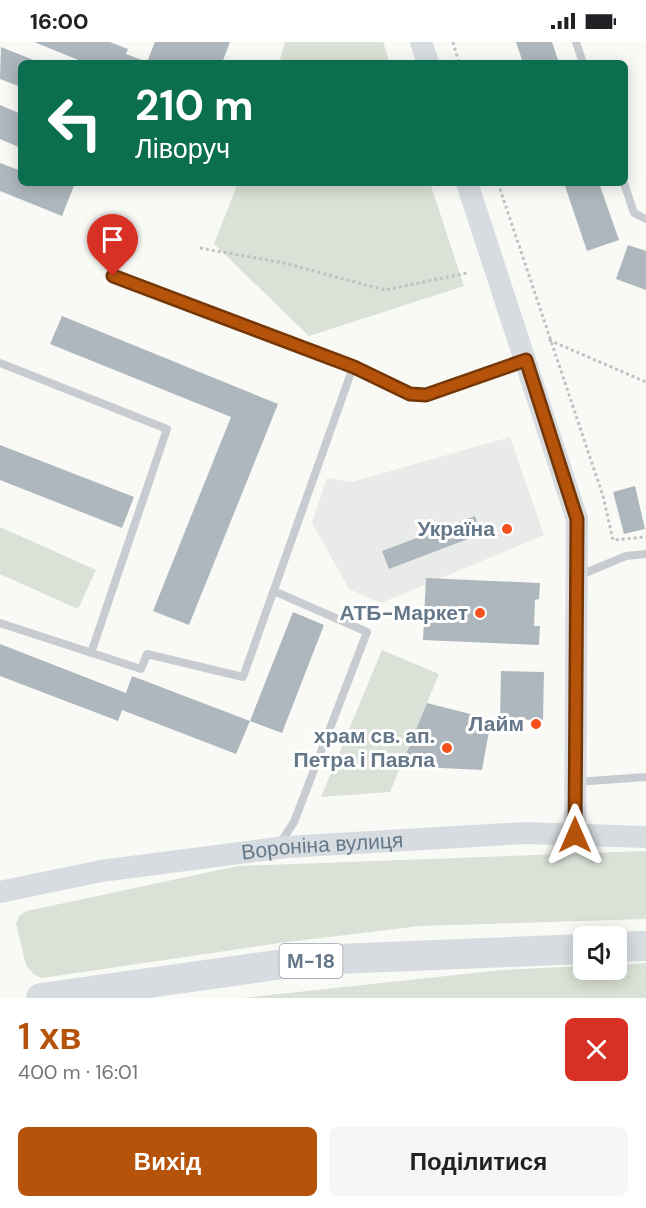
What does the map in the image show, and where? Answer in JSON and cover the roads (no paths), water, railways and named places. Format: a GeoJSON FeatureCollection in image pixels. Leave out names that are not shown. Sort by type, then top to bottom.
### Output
{"type":"FeatureCollection","features":[{"type":"Feature","properties":{"kind":"highway"},"geometry":{"type":"LineString","coordinates":[[627,947],[646,946]]}},
{"type":"Feature","properties":{"kind":"highway","name":"М-18"},"geometry":{"type":"LineString","coordinates":[[41,998],[312,960],[573,949]]}},
{"type":"Feature","properties":{"kind":"street"},"geometry":{"type":"LineString","coordinates":[[422,42],[427,60]]}},
{"type":"Feature","properties":{"kind":"street"},"geometry":{"type":"LineString","coordinates":[[468,186],[577,519],[575,835]]}},
{"type":"Feature","properties":{"kind":"street","name":"Вороніна вулиця"},"geometry":{"type":"LineString","coordinates":[[0,892],[101,871],[277,849],[525,833],[646,837]]}},
{"type":"Feature","properties":{"kind":"lane"},"geometry":{"type":"LineString","coordinates":[[576,42],[582,60]]}},
{"type":"Feature","properties":{"kind":"lane"},"geometry":{"type":"LineString","coordinates":[[625,186],[634,213],[646,219]]}},
{"type":"Feature","properties":{"kind":"lane"},"geometry":{"type":"LineString","coordinates":[[113,276],[354,367],[410,394],[426,395],[526,360]]}},
{"type":"Feature","properties":{"kind":"lane"},"geometry":{"type":"LineString","coordinates":[[0,363],[167,429],[92,653]]}},
{"type":"Feature","properties":{"kind":"lane"},"geometry":{"type":"LineString","coordinates":[[0,623],[141,669],[147,654],[243,677],[354,367]]}},
{"type":"Feature","properties":{"kind":"lane"},"geometry":{"type":"LineString","coordinates":[[577,576],[626,556],[646,554]]}},
{"type":"Feature","properties":{"kind":"lane"},"geometry":{"type":"LineString","coordinates":[[274,591],[367,632],[294,822],[277,849]]}},
{"type":"Feature","properties":{"kind":"lane"},"geometry":{"type":"LineString","coordinates":[[575,782],[646,777]]}},
{"type":"Feature","properties":{"kind":"place","name":"Україна"},"geometry":{"type":"Point","coordinates":[507,529]}},
{"type":"Feature","properties":{"kind":"place","name":"АТБ-Маркет"},"geometry":{"type":"Point","coordinates":[480,613]}},
{"type":"Feature","properties":{"kind":"place","name":"Лайм"},"geometry":{"type":"Point","coordinates":[536,724]}},
{"type":"Feature","properties":{"kind":"place","name":"храм св. ап. Петра і Павла"},"geometry":{"type":"Point","coordinates":[447,748]}}]}
